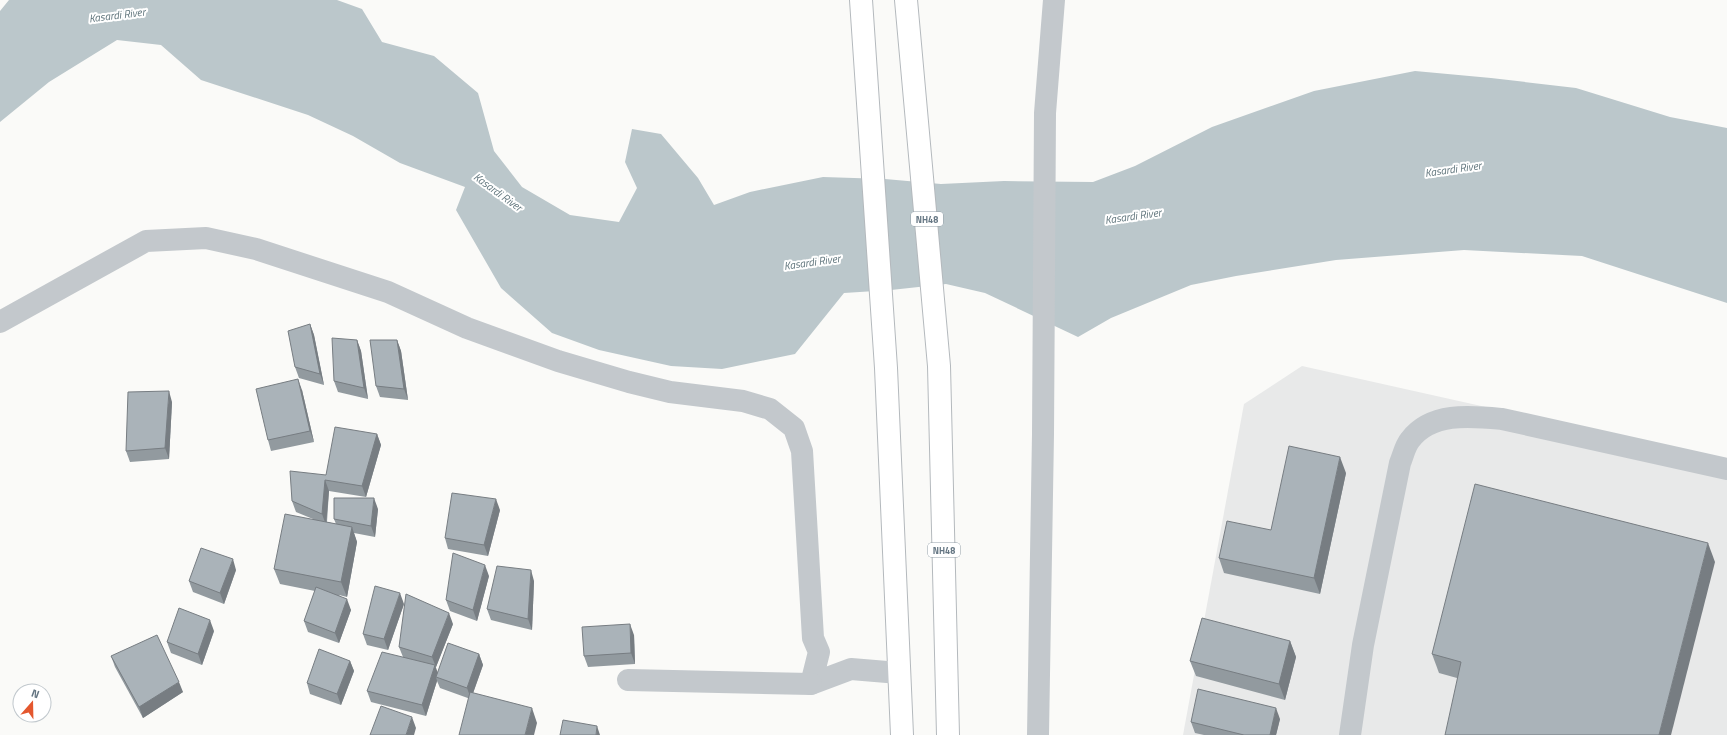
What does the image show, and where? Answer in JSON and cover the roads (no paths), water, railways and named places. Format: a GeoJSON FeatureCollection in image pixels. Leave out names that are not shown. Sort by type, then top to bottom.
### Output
{"type":"FeatureCollection","features":[{"type":"Feature","properties":{"kind":"highway"},"geometry":{"type":"LineString","coordinates":[[860,0],[886,368],[902,735]]}},
{"type":"Feature","properties":{"kind":"highway","name":"NH48"},"geometry":{"type":"LineString","coordinates":[[906,0],[914,73],[939,366],[948,735]]}},
{"type":"Feature","properties":{"kind":"street"},"geometry":{"type":"LineString","coordinates":[[1038,735],[1043,434],[1045,113],[1054,0]]}},
{"type":"Feature","properties":{"kind":"street"},"geometry":{"type":"LineString","coordinates":[[0,322],[146,241],[206,238],[256,249],[388,292],[467,328],[558,361],[629,382],[670,392],[743,400],[770,410],[794,428],[802,451],[812,638],[819,652],[811,684]]}},
{"type":"Feature","properties":{"kind":"street"},"geometry":{"type":"LineString","coordinates":[[1350,735],[1363,645],[1400,463],[1409,441],[1422,428],[1437,420],[1470,416],[1502,419],[1727,469]]}},
{"type":"Feature","properties":{"kind":"street"},"geometry":{"type":"LineString","coordinates":[[628,680],[811,684],[851,669],[899,673]]}},
{"type":"Feature","properties":{"kind":"water","name":"Kasardi River"},"geometry":{"type":"Polygon","coordinates":[[[9,0],[337,0],[362,9],[382,42],[434,56],[478,93],[494,151],[522,187],[570,215],[619,222],[637,188],[625,162],[632,129],[661,134],[698,178],[714,205],[750,192],[823,177],[885,179],[941,184],[1004,181],[1093,182],[1135,166],[1212,127],[1314,91],[1415,71],[1576,88],[1670,117],[1727,128],[1727,303],[1582,256],[1464,250],[1336,260],[1236,276],[1191,285],[1111,318],[1078,337],[985,293],[946,284],[844,293],[795,354],[722,369],[671,366],[599,350],[552,333],[501,288],[456,210],[465,187],[400,163],[353,136],[308,115],[201,80],[161,45],[117,40],[49,82],[0,122],[0,11],[9,0]]]}}]}
